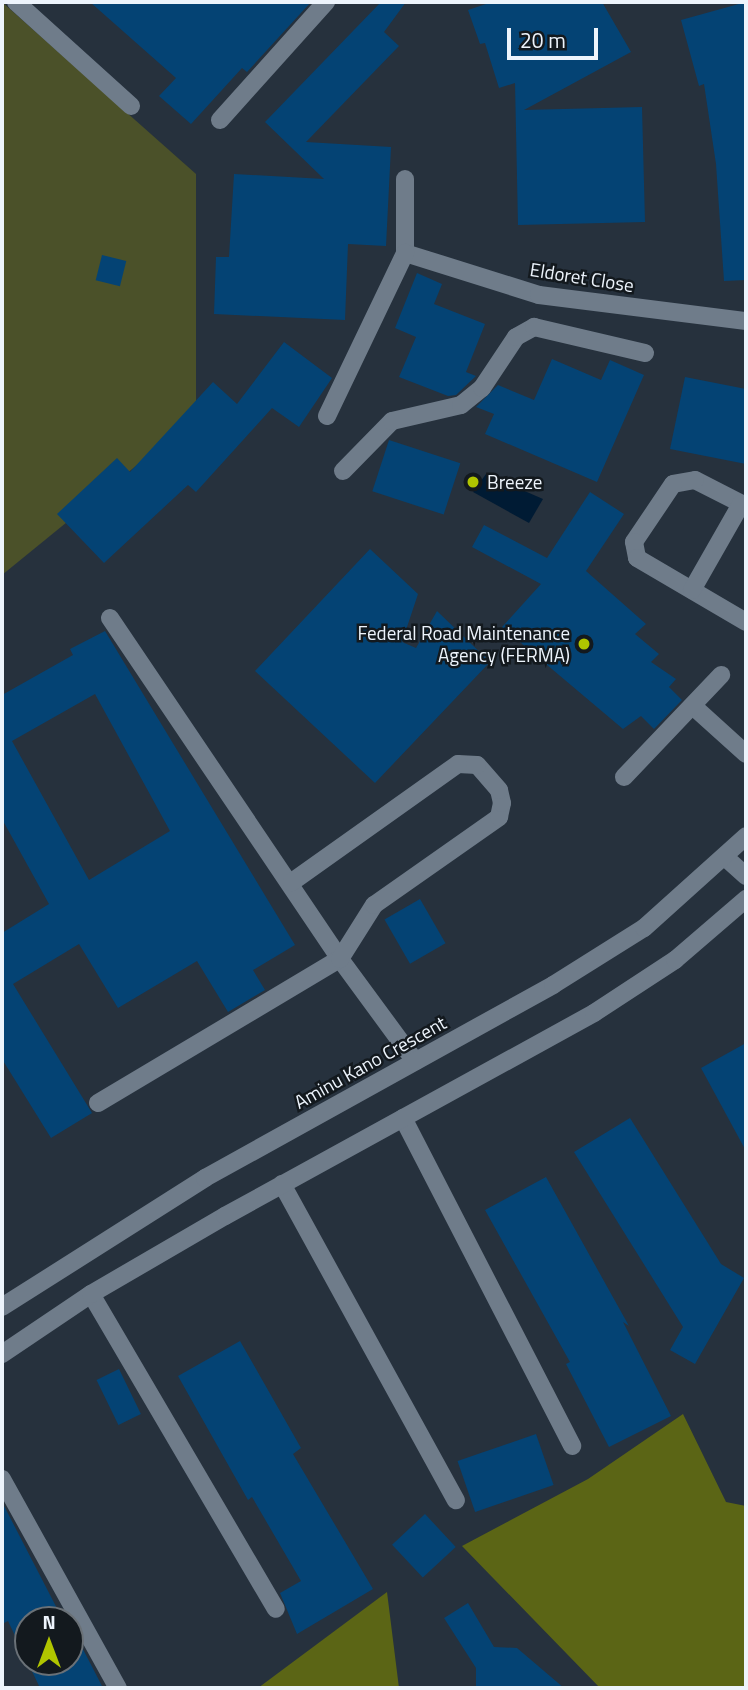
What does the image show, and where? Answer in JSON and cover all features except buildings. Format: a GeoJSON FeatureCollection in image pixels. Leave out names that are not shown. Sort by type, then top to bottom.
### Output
{"type":"FeatureCollection","features":[{"type":"Feature","properties":{"kind":"street"},"geometry":{"type":"LineString","coordinates":[[16,2],[131,106]]}},
{"type":"Feature","properties":{"kind":"street"},"geometry":{"type":"LineString","coordinates":[[220,120],[326,2]]}},
{"type":"Feature","properties":{"kind":"street"},"geometry":{"type":"LineString","coordinates":[[327,416],[405,253],[405,179]]}},
{"type":"Feature","properties":{"kind":"street","name":"Eldoret Close"},"geometry":{"type":"LineString","coordinates":[[405,253],[539,295],[746,321]]}},
{"type":"Feature","properties":{"kind":"street"},"geometry":{"type":"LineString","coordinates":[[534,327],[539,295]]}},
{"type":"Feature","properties":{"kind":"street"},"geometry":{"type":"LineString","coordinates":[[343,471],[392,421],[461,405],[482,388],[516,337],[534,327],[645,354]]}},
{"type":"Feature","properties":{"kind":"street"},"geometry":{"type":"LineString","coordinates":[[692,590],[743,505],[695,480],[673,484],[634,542],[637,558],[746,622]]}},
{"type":"Feature","properties":{"kind":"street"},"geometry":{"type":"LineString","coordinates":[[110,618],[292,882],[340,959],[415,1061]]}},
{"type":"Feature","properties":{"kind":"street"},"geometry":{"type":"LineString","coordinates":[[624,777],[694,707],[721,675]]}},
{"type":"Feature","properties":{"kind":"street"},"geometry":{"type":"LineString","coordinates":[[694,707],[746,754]]}},
{"type":"Feature","properties":{"kind":"street"},"geometry":{"type":"LineString","coordinates":[[98,1102],[340,959],[374,905],[499,817],[499,790],[477,765],[458,764],[292,882]]}},
{"type":"Feature","properties":{"kind":"street","name":"Aminu Kano Crescent"},"geometry":{"type":"LineString","coordinates":[[2,1307],[205,1178],[553,985],[643,928],[726,858],[746,836]]}},
{"type":"Feature","properties":{"kind":"street"},"geometry":{"type":"LineString","coordinates":[[726,858],[746,876]]}},
{"type":"Feature","properties":{"kind":"street"},"geometry":{"type":"LineString","coordinates":[[2,1354],[91,1294],[282,1184],[594,1013],[675,960],[746,900]]}},
{"type":"Feature","properties":{"kind":"street"},"geometry":{"type":"LineString","coordinates":[[403,1118],[572,1446]]}},
{"type":"Feature","properties":{"kind":"street"},"geometry":{"type":"LineString","coordinates":[[282,1184],[456,1500]]}},
{"type":"Feature","properties":{"kind":"street"},"geometry":{"type":"LineString","coordinates":[[91,1294],[276,1609]]}},
{"type":"Feature","properties":{"kind":"street"},"geometry":{"type":"LineString","coordinates":[[2,1479],[118,1688]]}},
{"type":"Feature","properties":{"kind":"green space"},"geometry":{"type":"Polygon","coordinates":[[[2,2],[196,174],[196,417],[2,575],[2,2]]]}},
{"type":"Feature","properties":{"kind":"green space"},"geometry":{"type":"Polygon","coordinates":[[[683,1414],[726,1502],[746,1506],[746,1688],[600,1688],[462,1546],[588,1479],[683,1414]]]}},
{"type":"Feature","properties":{"kind":"green space"},"geometry":{"type":"Polygon","coordinates":[[[387,1592],[399,1688],[258,1688],[387,1592]]]}},
{"type":"Feature","properties":{"kind":"water"},"geometry":{"type":"Polygon","coordinates":[[[486,474],[543,499],[529,523],[473,492],[486,474]]]}},
{"type":"Feature","properties":{"kind":"place","name":"Breeze"},"geometry":{"type":"Point","coordinates":[473,482]}},
{"type":"Feature","properties":{"kind":"place","name":"Federal Road Maintenance Agency (FERMA)"},"geometry":{"type":"Point","coordinates":[584,644]}}]}
